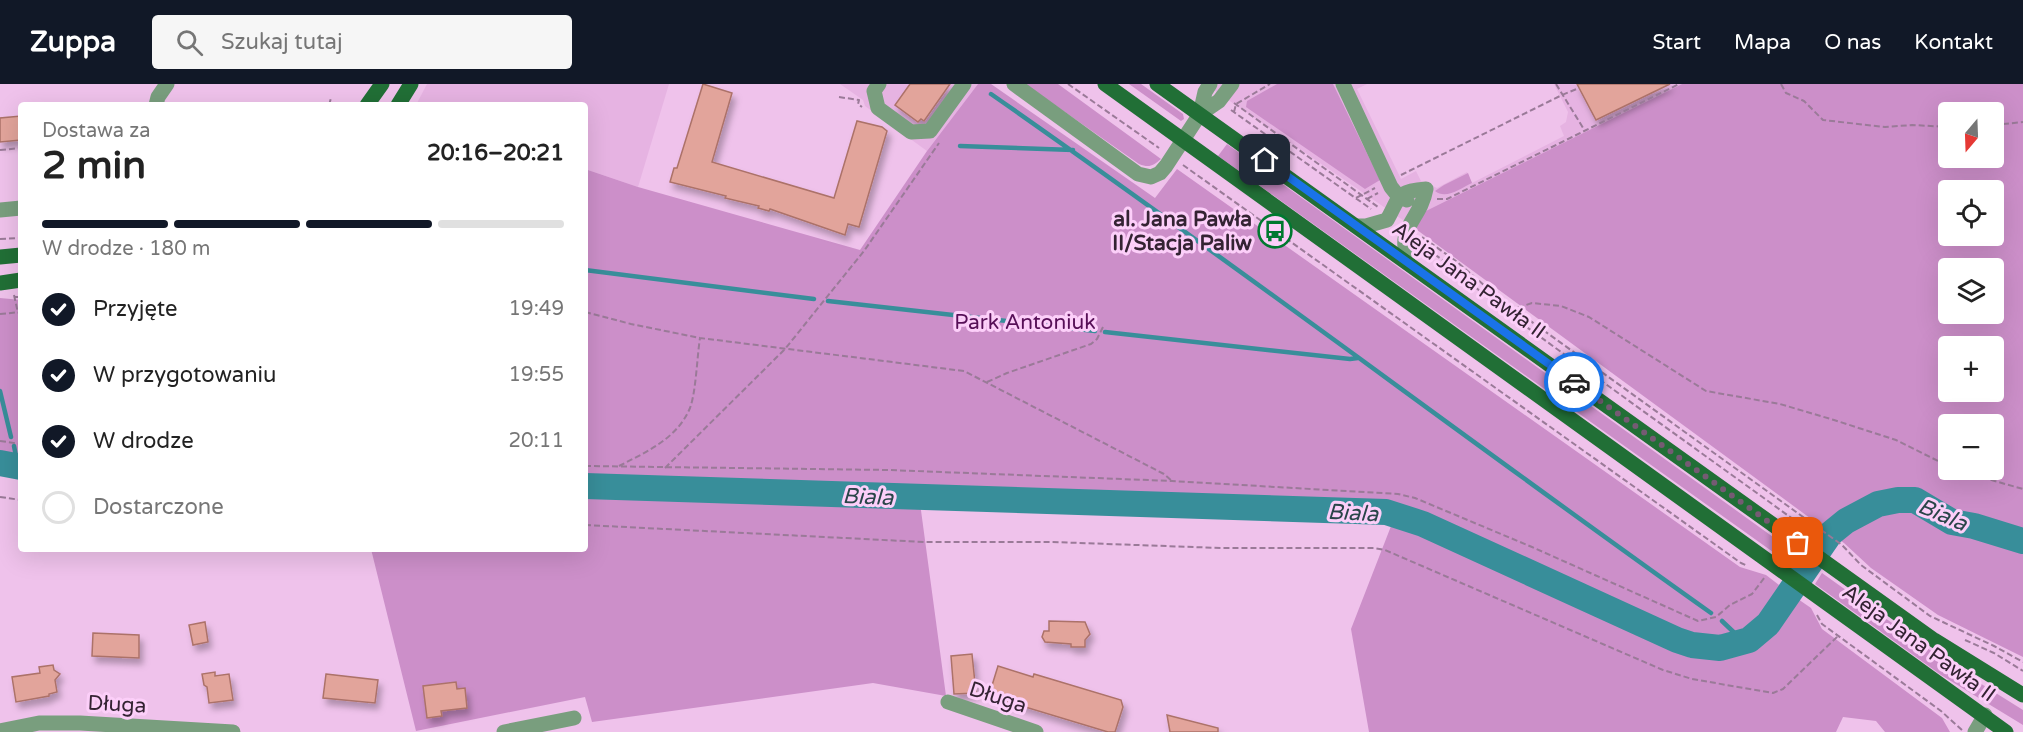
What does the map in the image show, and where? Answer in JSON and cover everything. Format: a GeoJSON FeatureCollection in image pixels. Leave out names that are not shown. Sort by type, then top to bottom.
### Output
{"type":"FeatureCollection","features":[{"type":"Feature","properties":{"kind":"main road"},"geometry":{"type":"LineString","coordinates":[[370,102],[382,84]]}},
{"type":"Feature","properties":{"kind":"main road"},"geometry":{"type":"LineString","coordinates":[[400,102],[411,84]]}},
{"type":"Feature","properties":{"kind":"main road","name":"Aleja Jana Pawła II"},"geometry":{"type":"LineString","coordinates":[[1105,84],[1774,570],[1810,590],[2006,732]]}},
{"type":"Feature","properties":{"kind":"main road","name":"Aleja Jana Pawła II"},"geometry":{"type":"LineString","coordinates":[[1157,84],[1801,539],[1829,565],[1934,640],[2023,695]]}},
{"type":"Feature","properties":{"kind":"main road"},"geometry":{"type":"LineString","coordinates":[[0,257],[18,255]]}},
{"type":"Feature","properties":{"kind":"main road"},"geometry":{"type":"LineString","coordinates":[[0,283],[18,280]]}},
{"type":"Feature","properties":{"kind":"street"},"geometry":{"type":"LineString","coordinates":[[157,102],[167,84]]}},
{"type":"Feature","properties":{"kind":"street"},"geometry":{"type":"LineString","coordinates":[[879,84],[874,91],[878,108],[911,132],[930,131],[964,84]]}},
{"type":"Feature","properties":{"kind":"street"},"geometry":{"type":"LineString","coordinates":[[1014,84],[1138,174],[1151,177],[1160,173],[1200,114],[1230,94]]}},
{"type":"Feature","properties":{"kind":"street"},"geometry":{"type":"LineString","coordinates":[[1200,114],[1205,93],[1210,84]]}},
{"type":"Feature","properties":{"kind":"street"},"geometry":{"type":"LineString","coordinates":[[1343,84],[1392,188],[1409,201],[1425,194]]}},
{"type":"Feature","properties":{"kind":"street"},"geometry":{"type":"LineString","coordinates":[[1356,226],[1366,226],[1388,218],[1392,188]]}},
{"type":"Feature","properties":{"kind":"street"},"geometry":{"type":"LineString","coordinates":[[1408,262],[1403,247],[1406,230],[1425,194]]}},
{"type":"Feature","properties":{"kind":"street"},"geometry":{"type":"LineString","coordinates":[[0,210],[18,208]]}},
{"type":"Feature","properties":{"kind":"street","name":"Długa"},"geometry":{"type":"LineString","coordinates":[[948,702],[1036,732]]}},
{"type":"Feature","properties":{"kind":"street"},"geometry":{"type":"LineString","coordinates":[[1975,732],[1985,715]]}},
{"type":"Feature","properties":{"kind":"street"},"geometry":{"type":"LineString","coordinates":[[504,732],[574,718]]}},
{"type":"Feature","properties":{"kind":"street","name":"Długa"},"geometry":{"type":"LineString","coordinates":[[0,731],[39,723],[80,723],[233,732]]}},
{"type":"Feature","properties":{"kind":"path"},"geometry":{"type":"LineString","coordinates":[[1068,84],[1740,563],[1757,568]]}},
{"type":"Feature","properties":{"kind":"path"},"geometry":{"type":"LineString","coordinates":[[1230,94],[1270,84]]}},
{"type":"Feature","properties":{"kind":"path"},"geometry":{"type":"LineString","coordinates":[[1556,84],[1585,131]]}},
{"type":"Feature","properties":{"kind":"path"},"geometry":{"type":"LineString","coordinates":[[1425,194],[1438,199],[1447,199],[1679,84]]}},
{"type":"Feature","properties":{"kind":"path"},"geometry":{"type":"LineString","coordinates":[[1781,84],[1786,93],[1804,101],[1823,120],[1886,127],[1938,126]]}},
{"type":"Feature","properties":{"kind":"path"},"geometry":{"type":"LineString","coordinates":[[1367,199],[1392,188],[1562,94],[1580,88]]}},
{"type":"Feature","properties":{"kind":"path"},"geometry":{"type":"LineString","coordinates":[[1230,94],[1362,195],[1388,218]]}},
{"type":"Feature","properties":{"kind":"path"},"geometry":{"type":"LineString","coordinates":[[1230,94],[1234,112],[1388,218]]}},
{"type":"Feature","properties":{"kind":"path"},"geometry":{"type":"LineString","coordinates":[[839,96],[859,100],[858,104],[863,107]]}},
{"type":"Feature","properties":{"kind":"path"},"geometry":{"type":"LineString","coordinates":[[330,102],[331,98]]}},
{"type":"Feature","properties":{"kind":"path"},"geometry":{"type":"LineString","coordinates":[[2004,124],[2023,122]]}},
{"type":"Feature","properties":{"kind":"path"},"geometry":{"type":"LineString","coordinates":[[665,468],[785,349],[864,250],[939,143]]}},
{"type":"Feature","properties":{"kind":"path"},"geometry":{"type":"LineString","coordinates":[[0,150],[18,148]]}},
{"type":"Feature","properties":{"kind":"path"},"geometry":{"type":"LineString","coordinates":[[1356,198],[1392,188]]}},
{"type":"Feature","properties":{"kind":"path"},"geometry":{"type":"LineString","coordinates":[[1406,230],[1456,261],[1516,310],[1842,545],[1861,565],[1930,616],[1994,645],[2023,662]]}},
{"type":"Feature","properties":{"kind":"path"},"geometry":{"type":"LineString","coordinates":[[1406,230],[1496,305],[1804,526],[1801,539]]}},
{"type":"Feature","properties":{"kind":"path"},"geometry":{"type":"LineString","coordinates":[[0,239],[18,238]]}},
{"type":"Feature","properties":{"kind":"path"},"geometry":{"type":"LineString","coordinates":[[15,297],[18,307]]}},
{"type":"Feature","properties":{"kind":"path"},"geometry":{"type":"LineString","coordinates":[[1512,316],[1516,310],[1532,303],[1561,306],[1589,317],[1706,391],[1780,404],[1834,420],[1896,440],[1938,461]]}},
{"type":"Feature","properties":{"kind":"path"},"geometry":{"type":"LineString","coordinates":[[0,314],[18,313]]}},
{"type":"Feature","properties":{"kind":"path"},"geometry":{"type":"LineString","coordinates":[[588,313],[700,338],[964,371],[1164,474],[1172,481]]}},
{"type":"Feature","properties":{"kind":"path"},"geometry":{"type":"LineString","coordinates":[[987,382],[1091,344],[1097,339],[1102,327]]}},
{"type":"Feature","properties":{"kind":"path"},"geometry":{"type":"LineString","coordinates":[[616,467],[663,442],[683,421],[690,406],[700,338]]}},
{"type":"Feature","properties":{"kind":"path"},"geometry":{"type":"LineString","coordinates":[[0,441],[18,444]]}},
{"type":"Feature","properties":{"kind":"path"},"geometry":{"type":"LineString","coordinates":[[588,466],[890,470],[1172,481],[1406,496],[1532,547],[1698,621],[1716,617],[1730,605],[1752,594],[1774,570]]}},
{"type":"Feature","properties":{"kind":"path"},"geometry":{"type":"LineString","coordinates":[[1991,480],[2023,489]]}},
{"type":"Feature","properties":{"kind":"path"},"geometry":{"type":"LineString","coordinates":[[0,497],[18,500]]}},
{"type":"Feature","properties":{"kind":"path"},"geometry":{"type":"LineString","coordinates":[[588,525],[924,542],[1052,542],[1221,548],[1374,548],[1385,550],[1663,670],[1692,679],[1773,693],[1783,689],[1838,636]]}},
{"type":"Feature","properties":{"kind":"path"},"geometry":{"type":"LineString","coordinates":[[1816,615],[1822,624],[1941,711],[1964,732]]}},
{"type":"Feature","properties":{"kind":"shaded area"},"geometry":{"type":"Polygon","coordinates":[[[427,84],[669,84],[638,187],[588,170],[588,102],[418,102],[427,84]]]}},
{"type":"Feature","properties":{"kind":"shaded area"},"geometry":{"type":"Polygon","coordinates":[[[840,84],[978,84],[927,151],[865,106],[863,100],[840,84]]]}},
{"type":"Feature","properties":{"kind":"shaded area"},"geometry":{"type":"Polygon","coordinates":[[[1205,84],[1367,84],[1357,89],[1401,179],[1416,171],[1421,181],[1437,188],[1467,172],[1472,183],[1564,136],[1560,126],[1566,122],[1568,112],[1554,84],[1682,84],[1587,132],[1413,227],[1205,84]]]}},
{"type":"Feature","properties":{"kind":"green space","name":"Park Antoniuk"},"geometry":{"type":"Polygon","coordinates":[[[978,84],[991,84],[1155,198],[1177,169],[1740,567],[1766,575],[1788,592],[1769,621],[1751,638],[1728,646],[1693,646],[1424,521],[1403,513],[1378,508],[588,486],[588,170],[638,187],[860,250],[927,151],[978,84]]]}},
{"type":"Feature","properties":{"kind":"green space"},"geometry":{"type":"Polygon","coordinates":[[[1025,84],[1058,84],[1161,159],[1151,166],[1139,164],[1025,84]]]}},
{"type":"Feature","properties":{"kind":"green space"},"geometry":{"type":"Polygon","coordinates":[[[1129,84],[1141,84],[1183,114],[1184,119],[1181,121],[1129,84]]]}},
{"type":"Feature","properties":{"kind":"green space"},"geometry":{"type":"Polygon","coordinates":[[[1277,84],[1333,84],[1380,180],[1365,189],[1246,107],[1247,101],[1277,84]]]}},
{"type":"Feature","properties":{"kind":"green space"},"geometry":{"type":"Polygon","coordinates":[[[1682,84],[2023,84],[2023,657],[1938,615],[1871,568],[1844,543],[1413,227],[1426,211],[1682,84]]]}},
{"type":"Feature","properties":{"kind":"green space"},"geometry":{"type":"Polygon","coordinates":[[[1227,144],[1794,552],[1787,562],[1218,156],[1227,144]]]}},
{"type":"Feature","properties":{"kind":"green space"},"geometry":{"type":"Polygon","coordinates":[[[1468,173],[1472,183],[1449,194],[1435,191],[1444,185],[1468,173]]]}},
{"type":"Feature","properties":{"kind":"green space"},"geometry":{"type":"Polygon","coordinates":[[[0,298],[18,300],[18,465],[0,462],[0,298]]]}},
{"type":"Feature","properties":{"kind":"green space"},"geometry":{"type":"Polygon","coordinates":[[[588,494],[920,503],[946,696],[873,683],[592,722],[585,697],[416,731],[372,552],[588,552],[588,494]]]}},
{"type":"Feature","properties":{"kind":"green space"},"geometry":{"type":"Polygon","coordinates":[[[1393,521],[1679,650],[1725,652],[1748,648],[1768,635],[1795,597],[1811,608],[1822,629],[1942,718],[1950,732],[1885,732],[1876,721],[1843,717],[1836,732],[1369,732],[1351,629],[1393,521]]]}},
{"type":"Feature","properties":{"kind":"green space"},"geometry":{"type":"Polygon","coordinates":[[[1822,573],[1951,665],[2023,710],[2023,725],[1941,675],[1815,584],[1822,573]]]}},
{"type":"Feature","properties":{"kind":"building"},"geometry":{"type":"Polygon","coordinates":[[[703,84],[732,93],[712,162],[834,198],[857,121],[882,127],[887,131],[859,227],[848,224],[845,235],[770,209],[769,211],[758,208],[759,206],[725,198],[726,196],[670,182],[674,168],[677,168],[703,84]]]}},
{"type":"Feature","properties":{"kind":"building"},"geometry":{"type":"Polygon","coordinates":[[[910,84],[950,84],[924,121],[921,119],[918,122],[895,105],[910,84]]]}},
{"type":"Feature","properties":{"kind":"building"},"geometry":{"type":"Polygon","coordinates":[[[1577,84],[1670,84],[1596,120],[1577,84]]]}},
{"type":"Feature","properties":{"kind":"building"},"geometry":{"type":"Polygon","coordinates":[[[18,116],[18,140],[0,142],[0,118],[18,116]]]}},
{"type":"Feature","properties":{"kind":"building"},"geometry":{"type":"Polygon","coordinates":[[[1049,621],[1085,622],[1090,634],[1085,640],[1085,647],[1045,642],[1042,637],[1044,631],[1049,631],[1049,621]]]}},
{"type":"Feature","properties":{"kind":"building"},"geometry":{"type":"Polygon","coordinates":[[[205,622],[208,642],[193,645],[189,625],[205,622]]]}},
{"type":"Feature","properties":{"kind":"building"},"geometry":{"type":"Polygon","coordinates":[[[93,633],[139,635],[139,658],[92,656],[93,633]]]}},
{"type":"Feature","properties":{"kind":"building"},"geometry":{"type":"Polygon","coordinates":[[[972,654],[976,693],[954,694],[951,656],[972,654]]]}},
{"type":"Feature","properties":{"kind":"building"},"geometry":{"type":"Polygon","coordinates":[[[53,665],[54,670],[60,674],[55,680],[57,692],[49,696],[16,702],[12,677],[40,673],[39,667],[53,665]]]}},
{"type":"Feature","properties":{"kind":"building"},"geometry":{"type":"Polygon","coordinates":[[[998,666],[1033,677],[1034,674],[1121,700],[1123,707],[1115,732],[1108,732],[1002,700],[1003,696],[990,692],[998,666]]]}},
{"type":"Feature","properties":{"kind":"building"},"geometry":{"type":"Polygon","coordinates":[[[215,672],[215,676],[229,674],[233,700],[209,703],[207,687],[204,685],[202,674],[215,672]]]}},
{"type":"Feature","properties":{"kind":"building"},"geometry":{"type":"Polygon","coordinates":[[[326,674],[378,680],[375,703],[323,698],[326,674]]]}},
{"type":"Feature","properties":{"kind":"building"},"geometry":{"type":"Polygon","coordinates":[[[456,682],[457,689],[465,688],[467,708],[441,711],[442,716],[427,718],[423,686],[456,682]]]}},
{"type":"Feature","properties":{"kind":"building"},"geometry":{"type":"Polygon","coordinates":[[[1167,715],[1218,728],[1218,732],[1170,732],[1167,715]]]}},
{"type":"Feature","properties":{"kind":"waterway"},"geometry":{"type":"LineString","coordinates":[[991,94],[1172,222],[1711,613]]}},
{"type":"Feature","properties":{"kind":"waterway"},"geometry":{"type":"LineString","coordinates":[[960,146],[1073,150]]}},
{"type":"Feature","properties":{"kind":"waterway"},"geometry":{"type":"LineString","coordinates":[[588,270],[814,299]]}},
{"type":"Feature","properties":{"kind":"waterway"},"geometry":{"type":"LineString","coordinates":[[828,301],[1095,331]]}},
{"type":"Feature","properties":{"kind":"waterway"},"geometry":{"type":"LineString","coordinates":[[1105,332],[1350,359],[1358,358]]}},
{"type":"Feature","properties":{"kind":"waterway"},"geometry":{"type":"LineString","coordinates":[[0,391],[11,437]]}},
{"type":"Feature","properties":{"kind":"waterway"},"geometry":{"type":"LineString","coordinates":[[14,446],[18,466]]}},
{"type":"Feature","properties":{"kind":"waterway","name":"Biala"},"geometry":{"type":"LineString","coordinates":[[0,463],[18,466]]}},
{"type":"Feature","properties":{"kind":"waterway","name":"Biala"},"geometry":{"type":"LineString","coordinates":[[588,486],[1386,512],[1423,524],[1677,640],[1692,645],[1720,648],[1749,640],[1768,624],[1830,534],[1846,521],[1878,504],[1898,500],[1915,500],[1952,522],[1974,526],[2023,541]]}},
{"type":"Feature","properties":{"kind":"waterway"},"geometry":{"type":"LineString","coordinates":[[1722,621],[1744,642]]}},
{"type":"Feature","properties":{"kind":"way so far"},"geometry":{"type":"LineString","coordinates":[[1574,382],[1798,543]]}},
{"type":"Feature","properties":{"kind":"place","name":"al. Jana Pawła II/Stacja Paliw"},"geometry":{"type":"Point","coordinates":[1275,231]}},
{"type":"Feature","properties":{"kind":"route"},"geometry":{"type":"LineString","coordinates":[[1265,160],[1574,382]]}}]}
